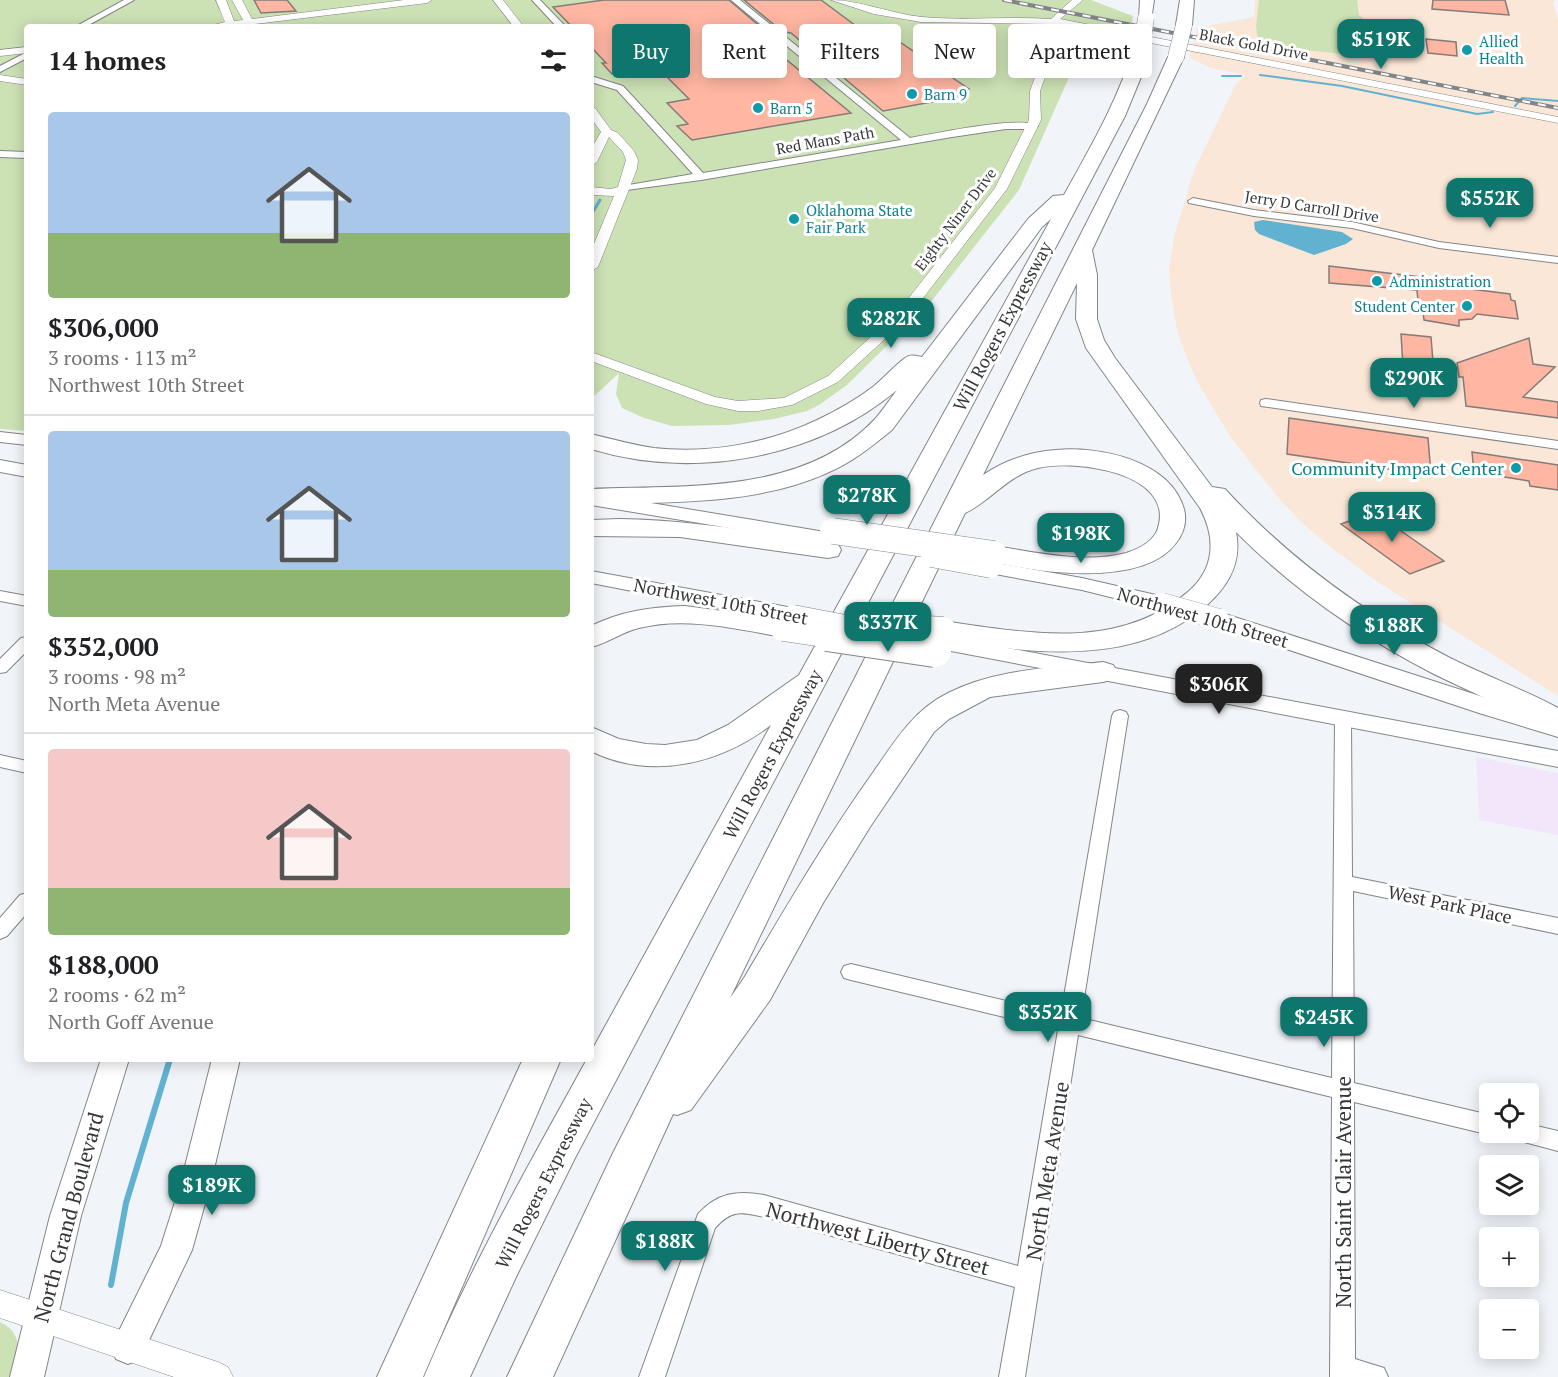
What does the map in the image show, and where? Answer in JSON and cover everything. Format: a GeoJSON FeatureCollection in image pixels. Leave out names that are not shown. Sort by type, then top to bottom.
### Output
{"type":"FeatureCollection","features":[{"type":"Feature","properties":{"kind":"highway","name":"Will Rogers Expressway"},"geometry":{"type":"LineString","coordinates":[[447,1377],[501,1262],[561,1145],[1124,99],[1141,50],[1147,0]]}},
{"type":"Feature","properties":{"kind":"highway","name":"Will Rogers Expressway"},"geometry":{"type":"LineString","coordinates":[[530,1377],[627,1166],[1155,104],[1176,57],[1187,0]]}},
{"type":"Feature","properties":{"kind":"highway"},"geometry":{"type":"LineString","coordinates":[[594,498],[641,494],[680,495],[740,490],[790,477],[836,460],[855,449],[883,425],[1035,223],[1080,182]]}},
{"type":"Feature","properties":{"kind":"highway"},"geometry":{"type":"LineString","coordinates":[[594,637],[627,621],[668,615],[788,621],[939,641],[1085,643],[1137,633],[1160,625],[1180,615],[1198,601],[1221,571],[1225,555],[1220,522],[1149,417],[1104,358],[1090,331],[1085,315],[1088,281],[1083,249]]}},
{"type":"Feature","properties":{"kind":"highway"},"geometry":{"type":"LineString","coordinates":[[594,442],[626,452],[675,456],[733,451],[792,437],[823,426],[868,402],[890,385],[929,346],[961,321]]}},
{"type":"Feature","properties":{"kind":"highway"},"geometry":{"type":"LineString","coordinates":[[1149,417],[1251,535],[1318,591],[1403,645],[1486,687],[1537,709],[1558,722]]}},
{"type":"Feature","properties":{"kind":"highway"},"geometry":{"type":"LineString","coordinates":[[594,528],[636,527],[831,540],[993,561],[1079,564],[1119,562],[1142,556],[1161,545],[1173,527],[1171,504],[1164,494],[1144,477],[1116,465],[1077,458],[1042,459],[1011,468],[953,510]]}},
{"type":"Feature","properties":{"kind":"highway"},"geometry":{"type":"LineString","coordinates":[[788,532],[896,551]]}},
{"type":"Feature","properties":{"kind":"highway"},"geometry":{"type":"LineString","coordinates":[[844,625],[1036,660]]}},
{"type":"Feature","properties":{"kind":"highway"},"geometry":{"type":"LineString","coordinates":[[627,1166],[757,988],[852,828],[923,724],[958,700],[982,689],[1010,683],[1103,672]]}},
{"type":"Feature","properties":{"kind":"highway"},"geometry":{"type":"LineString","coordinates":[[594,739],[614,749],[652,756],[688,753],[707,748],[743,730],[814,675]]}},
{"type":"Feature","properties":{"kind":"highway"},"geometry":{"type":"LineString","coordinates":[[400,1377],[541,1062]]}},
{"type":"Feature","properties":{"kind":"main road"},"geometry":{"type":"LineString","coordinates":[[0,437],[24,440]]}},
{"type":"Feature","properties":{"kind":"main road"},"geometry":{"type":"LineString","coordinates":[[0,466],[24,470]]}},
{"type":"Feature","properties":{"kind":"main road"},"geometry":{"type":"LineString","coordinates":[[594,499],[788,532]]}},
{"type":"Feature","properties":{"kind":"main road","name":"Northwest 10th Street"},"geometry":{"type":"LineString","coordinates":[[896,551],[993,561],[1162,603],[1219,619],[1487,708],[1558,729]]}},
{"type":"Feature","properties":{"kind":"main road","name":"Northwest 10th Street"},"geometry":{"type":"LineString","coordinates":[[594,578],[788,621],[844,625]]}},
{"type":"Feature","properties":{"kind":"main road"},"geometry":{"type":"LineString","coordinates":[[1036,660],[1558,759]]}},
{"type":"Feature","properties":{"kind":"main road","name":"North Grand Boulevard"},"geometry":{"type":"LineString","coordinates":[[27,1377],[39,1317],[95,1115],[114,1062]]}},
{"type":"Feature","properties":{"kind":"main road"},"geometry":{"type":"LineString","coordinates":[[110,1340],[176,1250],[195,1186],[225,1062]]}},
{"type":"Feature","properties":{"kind":"street"},"geometry":{"type":"LineString","coordinates":[[85,24],[130,0]]}},
{"type":"Feature","properties":{"kind":"street"},"geometry":{"type":"LineString","coordinates":[[220,0],[231,24]]}},
{"type":"Feature","properties":{"kind":"street"},"geometry":{"type":"LineString","coordinates":[[237,0],[249,24]]}},
{"type":"Feature","properties":{"kind":"street"},"geometry":{"type":"LineString","coordinates":[[257,24],[427,0]]}},
{"type":"Feature","properties":{"kind":"street"},"geometry":{"type":"LineString","coordinates":[[498,0],[517,24]]}},
{"type":"Feature","properties":{"kind":"street"},"geometry":{"type":"LineString","coordinates":[[536,0],[559,24]]}},
{"type":"Feature","properties":{"kind":"street"},"geometry":{"type":"LineString","coordinates":[[735,0],[908,141]]}},
{"type":"Feature","properties":{"kind":"street","name":"Black Gold Drive"},"geometry":{"type":"LineString","coordinates":[[836,0],[882,12],[931,20],[1054,21],[1558,120]]}},
{"type":"Feature","properties":{"kind":"street"},"geometry":{"type":"LineString","coordinates":[[1054,21],[1078,0]]}},
{"type":"Feature","properties":{"kind":"street","name":"Eighty Niner Drive"},"geometry":{"type":"LineString","coordinates":[[594,357],[699,397],[729,405],[758,406],[797,399],[819,388],[844,370],[902,316],[1001,189],[1033,126],[1036,107],[1035,91],[1047,56],[1054,21]]}},
{"type":"Feature","properties":{"kind":"street"},"geometry":{"type":"LineString","coordinates":[[0,53],[24,50]]}},
{"type":"Feature","properties":{"kind":"street"},"geometry":{"type":"LineString","coordinates":[[0,69],[24,57]]}},
{"type":"Feature","properties":{"kind":"street"},"geometry":{"type":"LineString","coordinates":[[0,78],[24,82]]}},
{"type":"Feature","properties":{"kind":"street"},"geometry":{"type":"LineString","coordinates":[[594,81],[620,88],[701,177]]}},
{"type":"Feature","properties":{"kind":"street"},"geometry":{"type":"LineString","coordinates":[[0,90],[24,93]]}},
{"type":"Feature","properties":{"kind":"street"},"geometry":{"type":"LineString","coordinates":[[594,114],[607,132],[614,135],[628,151],[632,160],[631,169],[594,260]]}},
{"type":"Feature","properties":{"kind":"street","name":"Red Mans Path"},"geometry":{"type":"LineString","coordinates":[[623,189],[908,141],[1006,126],[1033,126]]}},
{"type":"Feature","properties":{"kind":"street"},"geometry":{"type":"LineString","coordinates":[[594,155],[607,132]]}},
{"type":"Feature","properties":{"kind":"street"},"geometry":{"type":"LineString","coordinates":[[0,154],[24,155]]}},
{"type":"Feature","properties":{"kind":"street"},"geometry":{"type":"LineString","coordinates":[[631,169],[633,175],[644,180],[675,181]]}},
{"type":"Feature","properties":{"kind":"street"},"geometry":{"type":"LineString","coordinates":[[594,186],[623,189]]}},
{"type":"Feature","properties":{"kind":"street"},"geometry":{"type":"LineString","coordinates":[[594,191],[612,193],[623,189]]}},
{"type":"Feature","properties":{"kind":"street","name":"Jerry D Carroll Drive"},"geometry":{"type":"LineString","coordinates":[[1193,201],[1254,213],[1352,225],[1425,241],[1441,238],[1558,260]]}},
{"type":"Feature","properties":{"kind":"street","name":"Jerry D Carroll Drive"},"geometry":{"type":"LineString","coordinates":[[1499,249],[1558,251]]}},
{"type":"Feature","properties":{"kind":"street"},"geometry":{"type":"LineString","coordinates":[[594,367],[614,364]]}},
{"type":"Feature","properties":{"kind":"street"},"geometry":{"type":"LineString","coordinates":[[1266,403],[1558,445]]}},
{"type":"Feature","properties":{"kind":"street"},"geometry":{"type":"LineString","coordinates":[[0,596],[24,600]]}},
{"type":"Feature","properties":{"kind":"street"},"geometry":{"type":"LineString","coordinates":[[0,668],[24,645]]}},
{"type":"Feature","properties":{"kind":"street","name":"North Meta Avenue"},"geometry":{"type":"LineString","coordinates":[[1012,1377],[1120,716]]}},
{"type":"Feature","properties":{"kind":"street","name":"North Saint Clair Avenue"},"geometry":{"type":"LineString","coordinates":[[1343,718],[1343,1373]]}},
{"type":"Feature","properties":{"kind":"street"},"geometry":{"type":"LineString","coordinates":[[0,761],[24,766]]}},
{"type":"Feature","properties":{"kind":"street","name":"West Park Place"},"geometry":{"type":"LineString","coordinates":[[1342,882],[1558,926]]}},
{"type":"Feature","properties":{"kind":"street"},"geometry":{"type":"LineString","coordinates":[[0,931],[24,903]]}},
{"type":"Feature","properties":{"kind":"street"},"geometry":{"type":"LineString","coordinates":[[851,972],[1479,1122]]}},
{"type":"Feature","properties":{"kind":"street"},"geometry":{"type":"LineString","coordinates":[[1539,1137],[1558,1142]]}},
{"type":"Feature","properties":{"kind":"street","name":"Northwest Liberty Street"},"geometry":{"type":"LineString","coordinates":[[652,1377],[706,1222],[725,1203],[747,1202],[764,1206],[1029,1280]]}},
{"type":"Feature","properties":{"kind":"street"},"geometry":{"type":"LineString","coordinates":[[0,1304],[218,1377]]}},
{"type":"Feature","properties":{"kind":"street"},"geometry":{"type":"LineString","coordinates":[[1343,1373],[1375,1377]]}},
{"type":"Feature","properties":{"kind":"shaded area"},"geometry":{"type":"Polygon","coordinates":[[[1255,0],[1556,0],[1553,2],[1558,20],[1558,696],[1373,579],[1299,520],[1275,494],[1230,436],[1198,383],[1187,358],[1177,330],[1170,287],[1169,269],[1174,237],[1194,170],[1236,84],[1245,75],[1211,68],[1190,58],[1197,28],[1254,17],[1255,0]]]}},
{"type":"Feature","properties":{"kind":"shaded area"},"geometry":{"type":"Polygon","coordinates":[[[1476,757],[1558,773],[1558,835],[1479,820],[1476,757]]]}},
{"type":"Feature","properties":{"kind":"green space","name":"Oklahoma State Fair Park"},"geometry":{"type":"Polygon","coordinates":[[[0,0],[1091,0],[1133,16],[1131,24],[1008,24],[1008,78],[1069,78],[1019,190],[930,303],[847,385],[807,411],[774,419],[729,425],[672,426],[644,418],[622,408],[616,394],[619,373],[594,396],[594,24],[24,24],[24,431],[0,429],[0,0]]]}},
{"type":"Feature","properties":{"kind":"green space"},"geometry":{"type":"Polygon","coordinates":[[[1259,0],[1357,0],[1359,15],[1393,46],[1384,58],[1284,48],[1258,40],[1256,26],[1259,0]]]}},
{"type":"Feature","properties":{"kind":"green space"},"geometry":{"type":"Polygon","coordinates":[[[0,1322],[13,1332],[18,1345],[13,1377],[0,1377],[0,1322]]]}},
{"type":"Feature","properties":{"kind":"water"},"geometry":{"type":"Polygon","coordinates":[[[1263,220],[1342,232],[1353,239],[1346,244],[1314,255],[1259,234],[1255,230],[1254,222],[1263,220]]]}},
{"type":"Feature","properties":{"kind":"building"},"geometry":{"type":"Polygon","coordinates":[[[254,0],[287,0],[296,11],[261,13],[254,0]]]}},
{"type":"Feature","properties":{"kind":"building"},"geometry":{"type":"Polygon","coordinates":[[[604,0],[729,0],[757,24],[702,24],[702,78],[787,78],[787,60],[799,70],[799,78],[809,78],[851,113],[692,140],[677,126],[688,124],[667,103],[689,99],[668,78],[690,78],[690,24],[612,24],[612,74],[602,63],[606,63],[594,50],[594,24],[569,24],[553,7],[604,0]]]}},
{"type":"Feature","properties":{"kind":"building"},"geometry":{"type":"Polygon","coordinates":[[[744,0],[821,0],[853,24],[799,24],[799,40],[787,32],[787,24],[773,24],[744,0]]]}},
{"type":"Feature","properties":{"kind":"building"},"geometry":{"type":"Polygon","coordinates":[[[1433,0],[1505,0],[1509,15],[1432,9],[1433,0]]]}},
{"type":"Feature","properties":{"kind":"building"},"geometry":{"type":"Polygon","coordinates":[[[1426,39],[1456,42],[1457,56],[1428,53],[1426,39]]]}},
{"type":"Feature","properties":{"kind":"building"},"geometry":{"type":"Polygon","coordinates":[[[901,43],[913,51],[913,78],[953,78],[969,89],[953,98],[883,111],[844,78],[901,78],[901,43]]]}},
{"type":"Feature","properties":{"kind":"building"},"geometry":{"type":"Polygon","coordinates":[[[1329,266],[1454,281],[1455,287],[1510,294],[1511,300],[1515,301],[1518,319],[1477,314],[1472,319],[1459,320],[1459,326],[1424,320],[1423,312],[1419,312],[1417,290],[1329,283],[1329,266]]]}},
{"type":"Feature","properties":{"kind":"building"},"geometry":{"type":"Polygon","coordinates":[[[1401,334],[1431,337],[1435,387],[1404,383],[1401,334]]]}},
{"type":"Feature","properties":{"kind":"building"},"geometry":{"type":"Polygon","coordinates":[[[1529,338],[1533,364],[1555,367],[1523,397],[1558,402],[1558,418],[1466,406],[1463,377],[1459,377],[1457,363],[1529,338]]]}},
{"type":"Feature","properties":{"kind":"building"},"geometry":{"type":"Polygon","coordinates":[[[1289,418],[1428,438],[1431,475],[1287,454],[1289,418]]]}},
{"type":"Feature","properties":{"kind":"building","name":"Community Impact Center"},"geometry":{"type":"Polygon","coordinates":[[[1472,452],[1558,465],[1558,490],[1530,486],[1529,481],[1474,472],[1472,452]]]}},
{"type":"Feature","properties":{"kind":"building"},"geometry":{"type":"Polygon","coordinates":[[[1374,512],[1444,561],[1410,574],[1341,524],[1374,512]]]}},
{"type":"Feature","properties":{"kind":"waterway"},"geometry":{"type":"LineString","coordinates":[[1260,75],[1342,86],[1477,114],[1493,112]]}},
{"type":"Feature","properties":{"kind":"waterway"},"geometry":{"type":"LineString","coordinates":[[1222,76],[1241,76]]}},
{"type":"Feature","properties":{"kind":"waterway"},"geometry":{"type":"LineString","coordinates":[[1515,106],[1522,98],[1558,101]]}},
{"type":"Feature","properties":{"kind":"waterway"},"geometry":{"type":"LineString","coordinates":[[594,210],[600,200]]}},
{"type":"Feature","properties":{"kind":"waterway"},"geometry":{"type":"LineString","coordinates":[[111,1285],[126,1203],[169,1062]]}},
{"type":"Feature","properties":{"kind":"railway"},"geometry":{"type":"LineString","coordinates":[[1004,0],[1558,108]]}},
{"type":"Feature","properties":{"kind":"place","name":"Allied Health"},"geometry":{"type":"Point","coordinates":[1467,50]}},
{"type":"Feature","properties":{"kind":"place","name":"Barn 9"},"geometry":{"type":"Point","coordinates":[912,94]}},
{"type":"Feature","properties":{"kind":"place","name":"Barn 5"},"geometry":{"type":"Point","coordinates":[758,108]}},
{"type":"Feature","properties":{"kind":"place","name":"Oklahoma State Fair Park"},"geometry":{"type":"Point","coordinates":[794,219]}},
{"type":"Feature","properties":{"kind":"place","name":"Administration"},"geometry":{"type":"Point","coordinates":[1377,281]}},
{"type":"Feature","properties":{"kind":"place","name":"Student Center"},"geometry":{"type":"Point","coordinates":[1467,306]}},
{"type":"Feature","properties":{"kind":"place","name":"Community Impact Center"},"geometry":{"type":"Point","coordinates":[1516,468]}}]}
